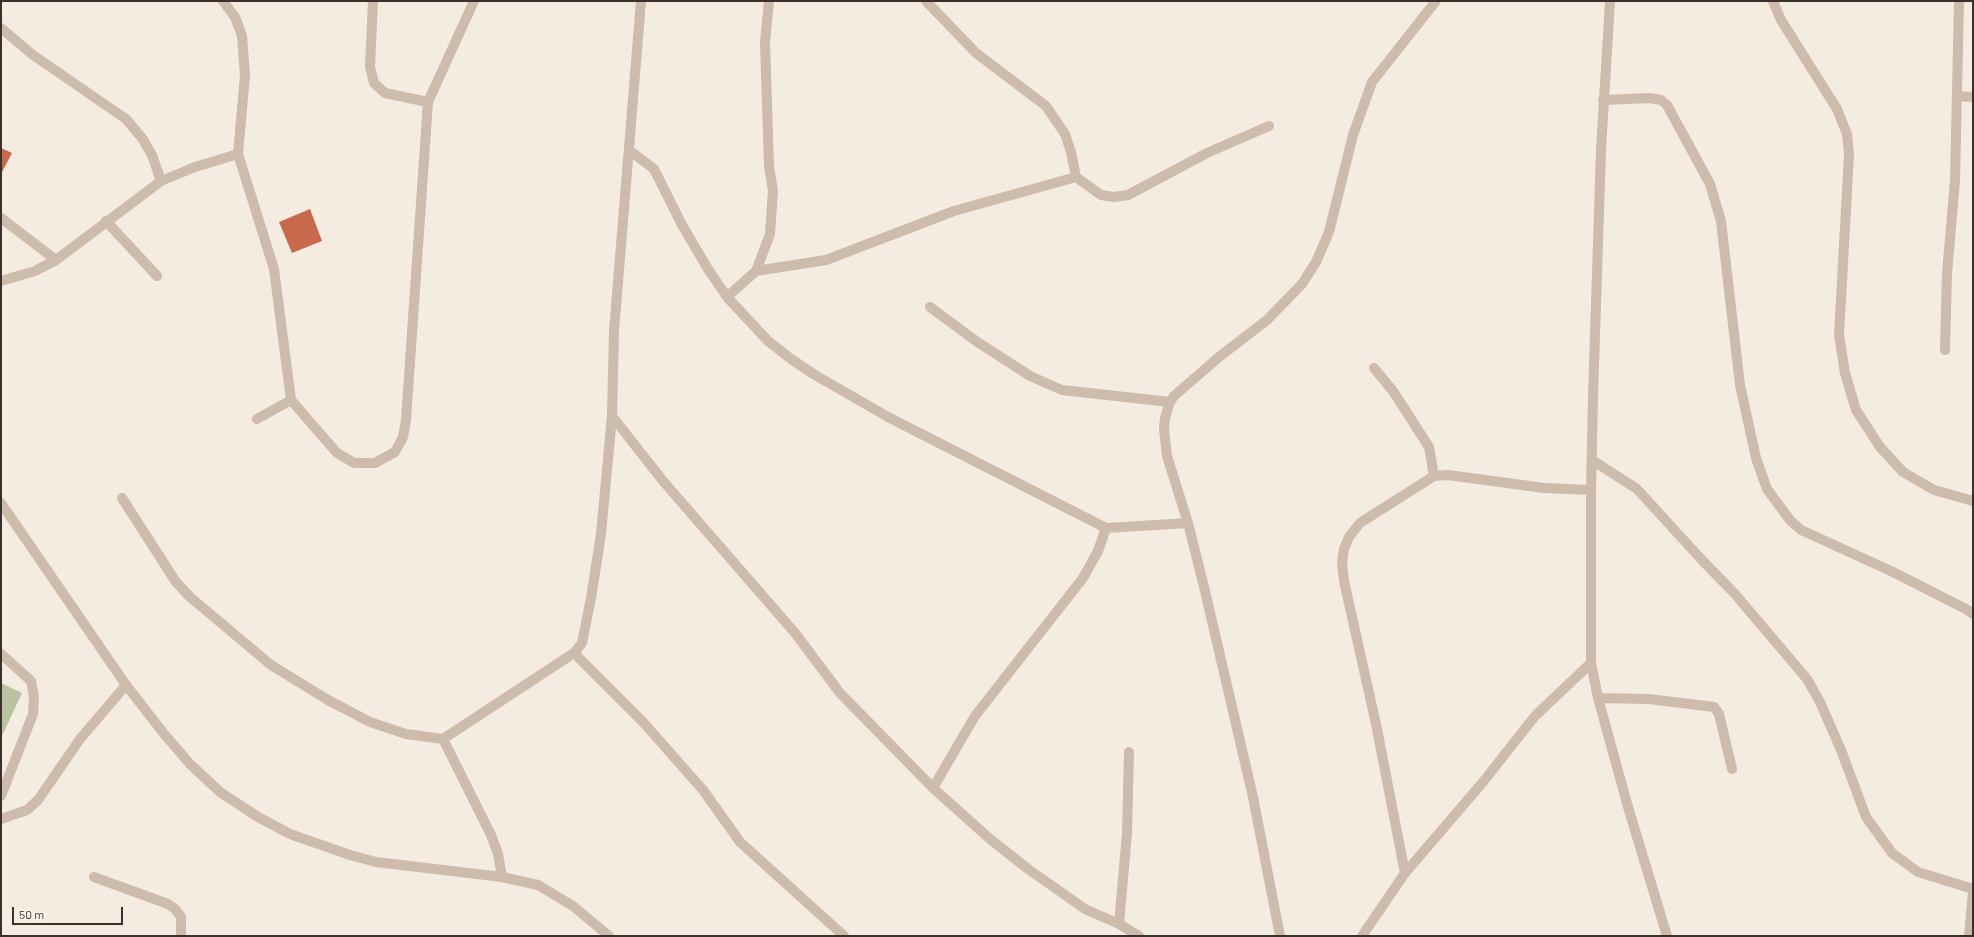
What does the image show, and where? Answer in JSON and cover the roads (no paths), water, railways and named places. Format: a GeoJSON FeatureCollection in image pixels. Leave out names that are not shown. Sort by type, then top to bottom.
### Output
{"type":"FeatureCollection","features":[{"type":"Feature","properties":{"kind":"street"},"geometry":{"type":"LineString","coordinates":[[223,1],[235,17],[242,36],[245,75],[238,154],[274,269],[291,400],[337,453],[354,463],[375,463],[395,452],[403,437],[406,420],[428,102],[474,1]]}},
{"type":"Feature","properties":{"kind":"street"},"geometry":{"type":"LineString","coordinates":[[374,1],[370,67],[374,83],[385,93],[428,102]]}},
{"type":"Feature","properties":{"kind":"street"},"geometry":{"type":"LineString","coordinates":[[122,498],[176,582],[190,597],[271,665],[328,700],[370,722],[406,734],[442,739],[574,653],[583,639],[591,598],[600,534],[612,416],[614,331],[641,1]]}},
{"type":"Feature","properties":{"kind":"street"},"geometry":{"type":"LineString","coordinates":[[727,296],[756,271],[770,234],[773,207],[769,166],[765,42],[769,1]]}},
{"type":"Feature","properties":{"kind":"street"},"geometry":{"type":"LineString","coordinates":[[926,1],[976,53],[1046,106],[1065,134],[1071,152],[1076,177],[1101,195],[1114,197],[1128,195],[1208,153],[1269,126]]}},
{"type":"Feature","properties":{"kind":"street"},"geometry":{"type":"LineString","coordinates":[[1280,936],[1253,798],[1205,591],[1188,523],[1167,456],[1164,429],[1165,418],[1170,402],[1174,396],[1219,357],[1267,320],[1302,284],[1316,262],[1329,232],[1353,135],[1372,82],[1436,1]]}},
{"type":"Feature","properties":{"kind":"street"},"geometry":{"type":"LineString","coordinates":[[1610,1],[1603,100],[1590,490],[1591,663],[1598,698],[1628,807],[1667,936]]}},
{"type":"Feature","properties":{"kind":"street"},"geometry":{"type":"LineString","coordinates":[[1773,1],[1781,20],[1836,109],[1847,134],[1849,155],[1846,226],[1840,285],[1839,335],[1844,372],[1856,410],[1880,447],[1903,472],[1934,490],[1973,501]]}},
{"type":"Feature","properties":{"kind":"street"},"geometry":{"type":"LineString","coordinates":[[1945,350],[1947,272],[1955,181],[1959,1]]}},
{"type":"Feature","properties":{"kind":"street"},"geometry":{"type":"LineString","coordinates":[[1,28],[33,55],[126,119],[142,138],[152,155],[161,181]]}},
{"type":"Feature","properties":{"kind":"street"},"geometry":{"type":"LineString","coordinates":[[1957,96],[1973,97]]}},
{"type":"Feature","properties":{"kind":"street"},"geometry":{"type":"LineString","coordinates":[[1603,100],[1650,98],[1661,100],[1667,105],[1710,184],[1721,221],[1740,385],[1756,458],[1767,489],[1790,520],[1801,530],[1891,571],[1973,614]]}},
{"type":"Feature","properties":{"kind":"street"},"geometry":{"type":"LineString","coordinates":[[629,150],[654,169],[682,225],[708,269],[727,296],[768,341],[815,375],[888,417],[1106,528],[1188,523]]}},
{"type":"Feature","properties":{"kind":"street"},"geometry":{"type":"LineString","coordinates":[[1,280],[35,270],[56,260],[161,181],[195,167],[238,154]]}},
{"type":"Feature","properties":{"kind":"street"},"geometry":{"type":"LineString","coordinates":[[756,271],[826,260],[954,211],[1076,177]]}},
{"type":"Feature","properties":{"kind":"street"},"geometry":{"type":"LineString","coordinates":[[1,218],[56,260]]}},
{"type":"Feature","properties":{"kind":"street"},"geometry":{"type":"LineString","coordinates":[[106,221],[157,276]]}},
{"type":"Feature","properties":{"kind":"street"},"geometry":{"type":"LineString","coordinates":[[930,307],[976,341],[1030,376],[1062,390],[1170,402]]}},
{"type":"Feature","properties":{"kind":"street"},"geometry":{"type":"LineString","coordinates":[[1374,368],[1393,391],[1429,447],[1434,476]]}},
{"type":"Feature","properties":{"kind":"street"},"geometry":{"type":"LineString","coordinates":[[257,418],[291,400]]}},
{"type":"Feature","properties":{"kind":"street"},"geometry":{"type":"LineString","coordinates":[[612,416],[663,481],[795,633],[840,692],[933,788],[990,839],[1085,909],[1119,924],[1139,936]]}},
{"type":"Feature","properties":{"kind":"street"},"geometry":{"type":"LineString","coordinates":[[1592,460],[1637,489],[1700,559],[1735,594],[1807,679],[1820,702],[1832,730],[1866,817],[1892,853],[1918,872],[1973,889]]}},
{"type":"Feature","properties":{"kind":"street"},"geometry":{"type":"LineString","coordinates":[[1405,873],[1376,724],[1358,647],[1342,563],[1344,549],[1349,537],[1360,524],[1434,476],[1448,476],[1544,488],[1590,490]]}},
{"type":"Feature","properties":{"kind":"street"},"geometry":{"type":"LineString","coordinates":[[1,503],[126,685],[190,764],[220,792],[290,834],[350,855],[376,862],[502,877],[538,885],[573,906],[609,936]]}},
{"type":"Feature","properties":{"kind":"street"},"geometry":{"type":"LineString","coordinates":[[933,788],[975,716],[1083,578],[1098,552],[1106,528]]}},
{"type":"Feature","properties":{"kind":"street"},"geometry":{"type":"LineString","coordinates":[[574,653],[643,722],[698,784],[740,842],[844,936]]}},
{"type":"Feature","properties":{"kind":"street"},"geometry":{"type":"LineString","coordinates":[[1,654],[31,681],[34,698],[33,714],[1,796]]}},
{"type":"Feature","properties":{"kind":"street"},"geometry":{"type":"LineString","coordinates":[[1362,936],[1405,873],[1450,823],[1535,716],[1591,663]]}},
{"type":"Feature","properties":{"kind":"street"},"geometry":{"type":"LineString","coordinates":[[1,819],[27,810],[38,800],[80,739],[126,685]]}},
{"type":"Feature","properties":{"kind":"street"},"geometry":{"type":"LineString","coordinates":[[1598,698],[1649,700],[1714,707],[1719,714],[1732,768]]}},
{"type":"Feature","properties":{"kind":"street"},"geometry":{"type":"LineString","coordinates":[[442,739],[491,835],[498,854],[502,877]]}},
{"type":"Feature","properties":{"kind":"street"},"geometry":{"type":"LineString","coordinates":[[1119,924],[1127,833],[1129,752]]}},
{"type":"Feature","properties":{"kind":"street"},"geometry":{"type":"LineString","coordinates":[[94,877],[168,904],[175,909],[181,917],[181,936]]}},
{"type":"Feature","properties":{"kind":"street"},"geometry":{"type":"LineString","coordinates":[[1969,936],[1973,892]]}}]}
